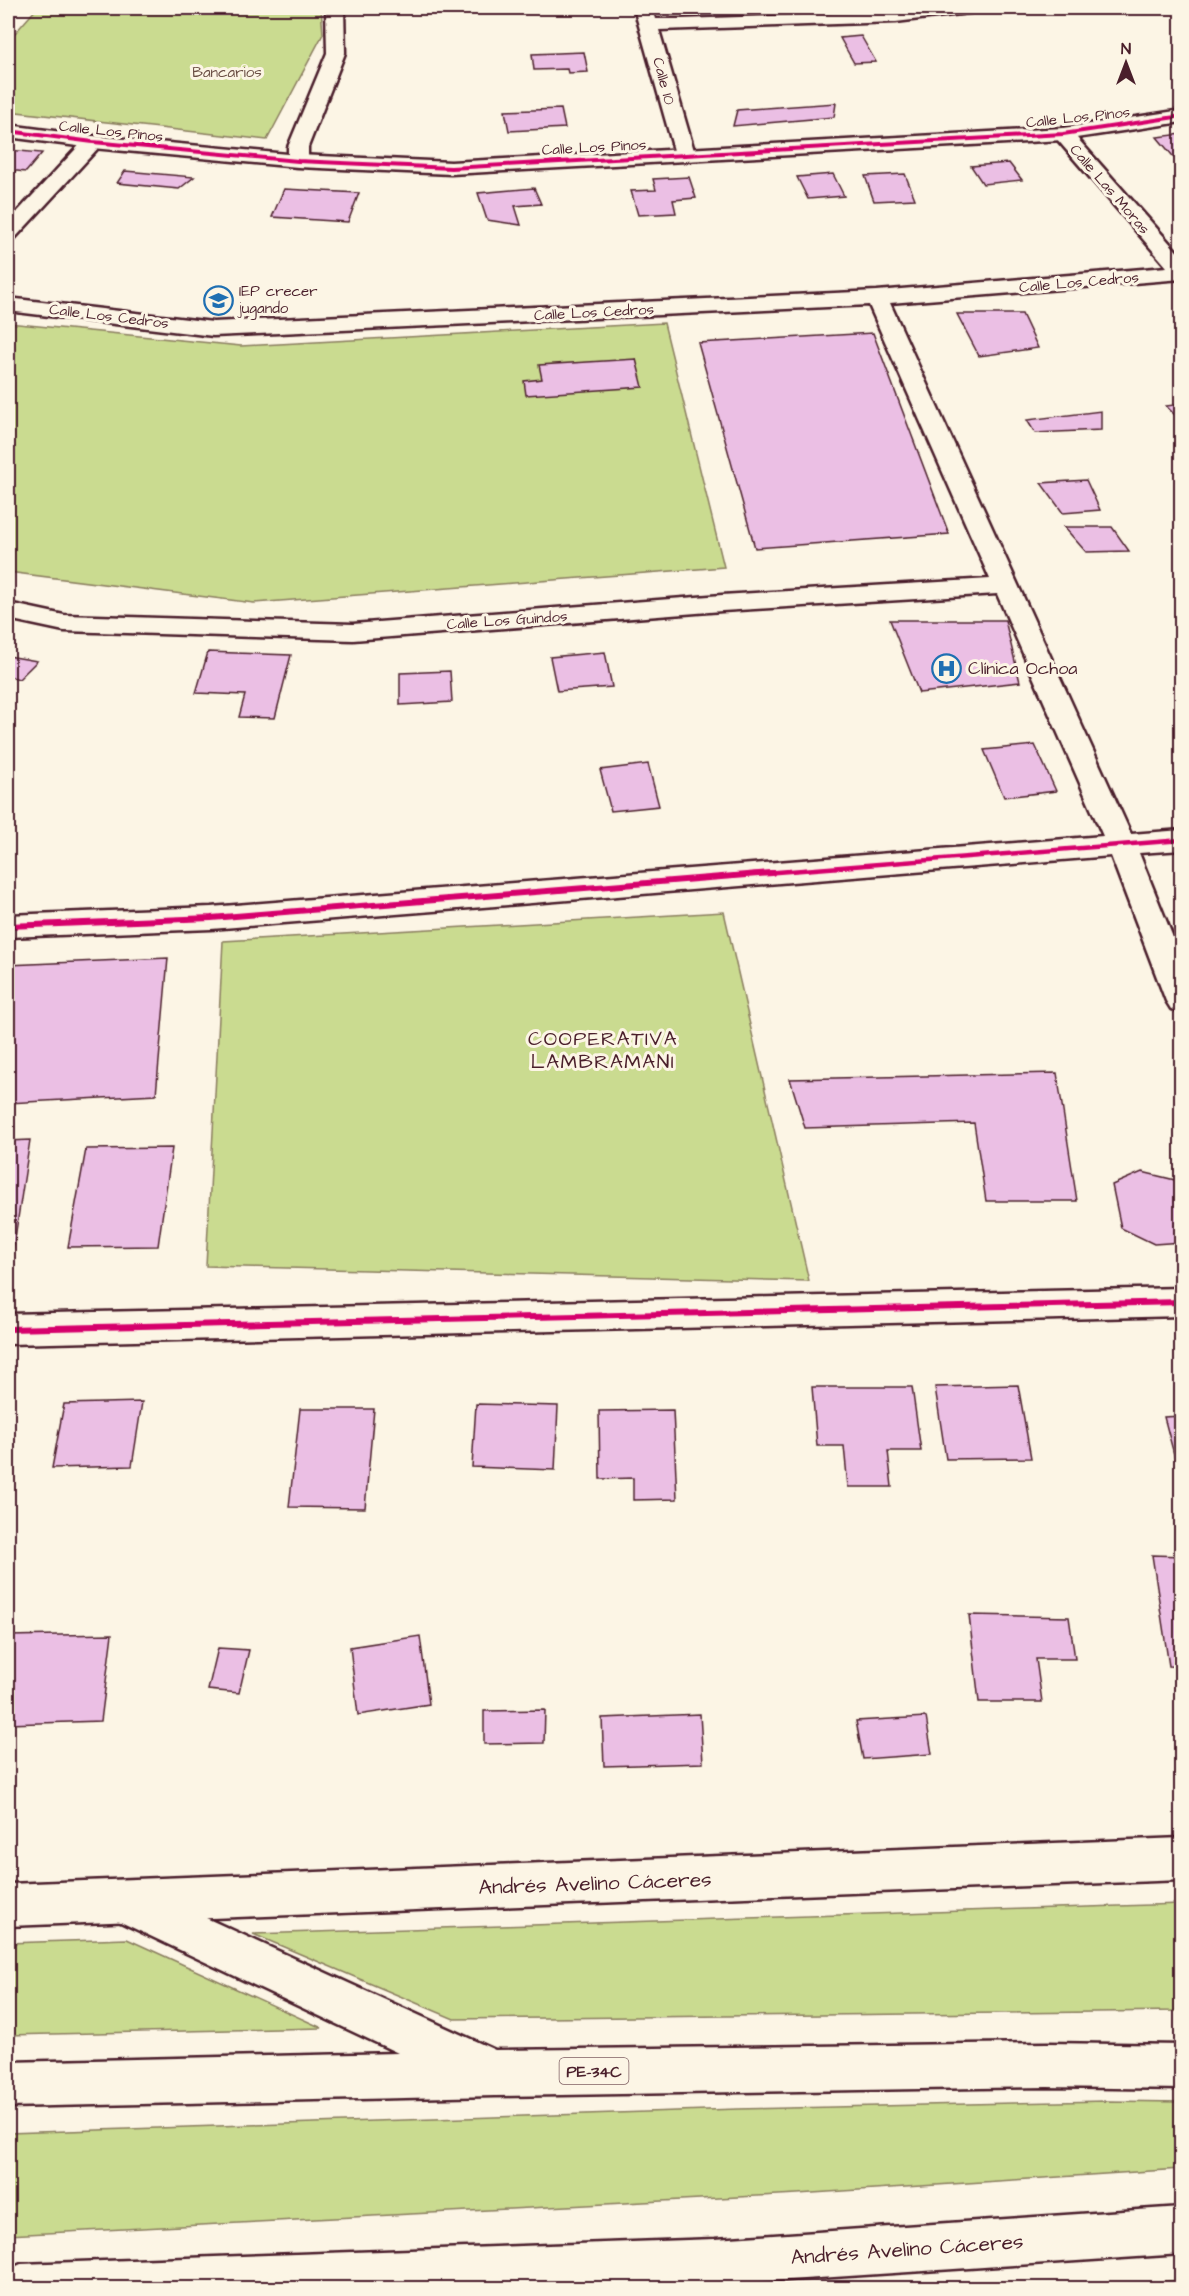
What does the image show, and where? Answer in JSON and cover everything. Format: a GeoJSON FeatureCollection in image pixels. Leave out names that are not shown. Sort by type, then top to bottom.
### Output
{"type":"FeatureCollection","features":[{"type":"Feature","properties":{"kind":"main road"},"geometry":{"type":"LineString","coordinates":[[298,160],[298,147],[336,53],[335,8]]}},
{"type":"Feature","properties":{"kind":"main road"},"geometry":{"type":"LineString","coordinates":[[646,16],[682,25],[969,8]]}},
{"type":"Feature","properties":{"kind":"main road","name":"Calle 10"},"geometry":{"type":"LineString","coordinates":[[646,16],[685,154]]}},
{"type":"Feature","properties":{"kind":"main road","name":"Calle Los Pinos"},"geometry":{"type":"LineString","coordinates":[[8,131],[93,142],[298,160],[451,168],[1063,134],[1182,116]]}},
{"type":"Feature","properties":{"kind":"main road","name":"Calle Las Moras"},"geometry":{"type":"LineString","coordinates":[[1063,134],[1182,272]]}},
{"type":"Feature","properties":{"kind":"main road"},"geometry":{"type":"LineString","coordinates":[[8,234],[93,142]]}},
{"type":"Feature","properties":{"kind":"main road","name":"Calle Los Cedros"},"geometry":{"type":"LineString","coordinates":[[8,304],[213,329],[877,298],[1182,272]]}},
{"type":"Feature","properties":{"kind":"main road"},"geometry":{"type":"LineString","coordinates":[[877,298],[1121,844],[1182,1001]]}},
{"type":"Feature","properties":{"kind":"main road","name":"Calle Los Guindos"},"geometry":{"type":"LineString","coordinates":[[8,611],[64,623],[353,632],[722,603],[1007,586]]}},
{"type":"Feature","properties":{"kind":"main road"},"geometry":{"type":"LineString","coordinates":[[8,926],[212,918],[1182,840]]}},
{"type":"Feature","properties":{"kind":"main road"},"geometry":{"type":"LineString","coordinates":[[8,1329],[1182,1302]]}},
{"type":"Feature","properties":{"kind":"main road","name":"Andrés Avelino Cáceres"},"geometry":{"type":"LineString","coordinates":[[8,1905],[1182,1859]]}},
{"type":"Feature","properties":{"kind":"main road"},"geometry":{"type":"LineString","coordinates":[[125,1902],[310,1990],[494,2073]]}},
{"type":"Feature","properties":{"kind":"main road","name":"PE-34C"},"geometry":{"type":"LineString","coordinates":[[8,2085],[494,2073],[1047,2064],[1182,2067]]}},
{"type":"Feature","properties":{"kind":"main road","name":"Andrés Avelino Cáceres"},"geometry":{"type":"LineString","coordinates":[[21,2289],[425,2281],[1182,2230]]}},
{"type":"Feature","properties":{"kind":"green space","name":"Bancarios"},"geometry":{"type":"Polygon","coordinates":[[[37,8],[321,8],[323,34],[267,140],[8,111],[8,41],[37,8]]]}},
{"type":"Feature","properties":{"kind":"green space"},"geometry":{"type":"Polygon","coordinates":[[[8,323],[241,346],[664,323],[724,567],[254,603],[8,572],[8,323]]]}},
{"type":"Feature","properties":{"kind":"green space"},"geometry":{"type":"Polygon","coordinates":[[[724,912],[809,1281],[206,1266],[223,941],[724,912]]]}},
{"type":"Feature","properties":{"kind":"green space"},"geometry":{"type":"Polygon","coordinates":[[[1181,1904],[1181,2011],[454,2019],[253,1934],[1181,1904]]]}},
{"type":"Feature","properties":{"kind":"green space"},"geometry":{"type":"Polygon","coordinates":[[[127,1939],[322,2028],[8,2035],[8,1943],[127,1939]]]}},
{"type":"Feature","properties":{"kind":"green space"},"geometry":{"type":"Polygon","coordinates":[[[1106,2101],[1181,2102],[1181,2169],[797,2194],[8,2235],[8,2133],[738,2109],[1106,2101]]]}},
{"type":"Feature","properties":{"kind":"green space"},"geometry":{"type":"Polygon","coordinates":[[[1181,2280],[1181,2288],[1076,2288],[1181,2280]]]}},
{"type":"Feature","properties":{"kind":"building"},"geometry":{"type":"Polygon","coordinates":[[[861,36],[876,62],[854,63],[840,38],[861,36]]]}},
{"type":"Feature","properties":{"kind":"building"},"geometry":{"type":"Polygon","coordinates":[[[584,52],[588,72],[568,73],[567,69],[534,70],[532,54],[584,52]]]}},
{"type":"Feature","properties":{"kind":"building"},"geometry":{"type":"Polygon","coordinates":[[[836,103],[834,117],[733,126],[737,110],[836,103]]]}},
{"type":"Feature","properties":{"kind":"building"},"geometry":{"type":"Polygon","coordinates":[[[561,109],[565,128],[509,131],[505,111],[561,109]]]}},
{"type":"Feature","properties":{"kind":"building"},"geometry":{"type":"Polygon","coordinates":[[[1182,134],[1182,167],[1157,137],[1182,134]]]}},
{"type":"Feature","properties":{"kind":"building"},"geometry":{"type":"Polygon","coordinates":[[[8,150],[42,153],[26,172],[8,170],[8,150]]]}},
{"type":"Feature","properties":{"kind":"building"},"geometry":{"type":"Polygon","coordinates":[[[1009,163],[1022,180],[983,184],[971,166],[1009,163]]]}},
{"type":"Feature","properties":{"kind":"building"},"geometry":{"type":"Polygon","coordinates":[[[125,171],[194,177],[179,189],[117,183],[125,171]]]}},
{"type":"Feature","properties":{"kind":"building"},"geometry":{"type":"Polygon","coordinates":[[[833,174],[844,196],[808,199],[797,177],[833,174]]]}},
{"type":"Feature","properties":{"kind":"building"},"geometry":{"type":"Polygon","coordinates":[[[905,174],[915,199],[874,201],[865,176],[905,174]]]}},
{"type":"Feature","properties":{"kind":"building"},"geometry":{"type":"Polygon","coordinates":[[[689,177],[696,198],[673,200],[676,213],[638,215],[631,191],[656,190],[653,179],[689,177]]]}},
{"type":"Feature","properties":{"kind":"building"},"geometry":{"type":"Polygon","coordinates":[[[534,188],[541,204],[515,206],[521,225],[487,220],[478,193],[534,188]]]}},
{"type":"Feature","properties":{"kind":"building"},"geometry":{"type":"Polygon","coordinates":[[[284,189],[359,193],[348,222],[272,217],[284,189]]]}},
{"type":"Feature","properties":{"kind":"building"},"geometry":{"type":"Polygon","coordinates":[[[957,314],[1022,314],[1038,348],[979,356],[957,314]]]}},
{"type":"Feature","properties":{"kind":"building"},"geometry":{"type":"Polygon","coordinates":[[[873,333],[949,534],[755,548],[698,343],[873,333]]]}},
{"type":"Feature","properties":{"kind":"building"},"geometry":{"type":"Polygon","coordinates":[[[636,359],[643,387],[526,395],[524,381],[542,379],[539,365],[636,359]]]}},
{"type":"Feature","properties":{"kind":"building"},"geometry":{"type":"Polygon","coordinates":[[[1182,404],[1182,422],[1166,406],[1182,404]]]}},
{"type":"Feature","properties":{"kind":"building"},"geometry":{"type":"Polygon","coordinates":[[[1101,411],[1101,430],[1035,433],[1027,420],[1101,411]]]}},
{"type":"Feature","properties":{"kind":"building"},"geometry":{"type":"Polygon","coordinates":[[[1086,480],[1100,510],[1063,513],[1041,483],[1086,480]]]}},
{"type":"Feature","properties":{"kind":"building"},"geometry":{"type":"Polygon","coordinates":[[[1064,527],[1112,527],[1129,551],[1086,552],[1064,527]]]}},
{"type":"Feature","properties":{"kind":"building"},"geometry":{"type":"Polygon","coordinates":[[[890,620],[1005,620],[1020,682],[919,693],[890,620]]]}},
{"type":"Feature","properties":{"kind":"building"},"geometry":{"type":"Polygon","coordinates":[[[208,652],[291,655],[275,718],[239,717],[245,695],[196,693],[208,652]]]}},
{"type":"Feature","properties":{"kind":"building"},"geometry":{"type":"Polygon","coordinates":[[[605,652],[612,687],[557,691],[550,657],[605,652]]]}},
{"type":"Feature","properties":{"kind":"building"},"geometry":{"type":"Polygon","coordinates":[[[8,656],[37,661],[19,679],[8,676],[8,656]]]}},
{"type":"Feature","properties":{"kind":"building"},"geometry":{"type":"Polygon","coordinates":[[[450,671],[452,702],[400,705],[400,673],[450,671]]]}},
{"type":"Feature","properties":{"kind":"building"},"geometry":{"type":"Polygon","coordinates":[[[1035,745],[1056,791],[1004,797],[984,750],[1035,745]]]}},
{"type":"Feature","properties":{"kind":"building"},"geometry":{"type":"Polygon","coordinates":[[[648,764],[659,806],[611,811],[600,770],[648,764]]]}},
{"type":"Feature","properties":{"kind":"building"},"geometry":{"type":"Polygon","coordinates":[[[168,958],[156,1095],[8,1103],[8,965],[168,958]]]}},
{"type":"Feature","properties":{"kind":"building"},"geometry":{"type":"Polygon","coordinates":[[[1057,1073],[1077,1201],[986,1201],[974,1123],[805,1128],[790,1079],[1057,1073]]]}},
{"type":"Feature","properties":{"kind":"building"},"geometry":{"type":"Polygon","coordinates":[[[30,1140],[11,1264],[8,1264],[8,1141],[30,1140]]]}},
{"type":"Feature","properties":{"kind":"building"},"geometry":{"type":"Polygon","coordinates":[[[172,1148],[158,1246],[68,1247],[86,1149],[172,1148]]]}},
{"type":"Feature","properties":{"kind":"building"},"geometry":{"type":"Polygon","coordinates":[[[1142,1172],[1179,1181],[1182,1189],[1182,1242],[1154,1244],[1121,1228],[1112,1185],[1142,1172]]]}},
{"type":"Feature","properties":{"kind":"building"},"geometry":{"type":"Polygon","coordinates":[[[1018,1385],[1031,1458],[946,1459],[935,1387],[1018,1385]]]}},
{"type":"Feature","properties":{"kind":"building"},"geometry":{"type":"Polygon","coordinates":[[[812,1387],[912,1387],[921,1451],[888,1451],[892,1487],[848,1487],[844,1446],[817,1446],[812,1387]]]}},
{"type":"Feature","properties":{"kind":"building"},"geometry":{"type":"Polygon","coordinates":[[[142,1402],[132,1466],[52,1468],[64,1404],[142,1402]]]}},
{"type":"Feature","properties":{"kind":"building"},"geometry":{"type":"Polygon","coordinates":[[[476,1404],[558,1406],[555,1470],[472,1467],[476,1404]]]}},
{"type":"Feature","properties":{"kind":"building"},"geometry":{"type":"Polygon","coordinates":[[[300,1409],[374,1409],[365,1508],[289,1507],[300,1409]]]}},
{"type":"Feature","properties":{"kind":"building"},"geometry":{"type":"Polygon","coordinates":[[[673,1410],[677,1499],[633,1500],[633,1478],[600,1479],[599,1411],[673,1410]]]}},
{"type":"Feature","properties":{"kind":"building"},"geometry":{"type":"Polygon","coordinates":[[[1182,1416],[1182,1458],[1175,1458],[1164,1417],[1182,1416]]]}},
{"type":"Feature","properties":{"kind":"building"},"geometry":{"type":"Polygon","coordinates":[[[1152,1555],[1182,1556],[1182,1667],[1169,1666],[1152,1555]]]}},
{"type":"Feature","properties":{"kind":"building"},"geometry":{"type":"Polygon","coordinates":[[[969,1615],[1069,1617],[1075,1659],[1036,1659],[1042,1702],[979,1702],[969,1615]]]}},
{"type":"Feature","properties":{"kind":"building"},"geometry":{"type":"Polygon","coordinates":[[[112,1634],[101,1721],[8,1724],[8,1636],[112,1634]]]}},
{"type":"Feature","properties":{"kind":"building"},"geometry":{"type":"Polygon","coordinates":[[[420,1636],[429,1704],[358,1715],[350,1647],[420,1636]]]}},
{"type":"Feature","properties":{"kind":"building"},"geometry":{"type":"Polygon","coordinates":[[[218,1648],[249,1650],[239,1693],[208,1690],[218,1648]]]}},
{"type":"Feature","properties":{"kind":"building"},"geometry":{"type":"Polygon","coordinates":[[[545,1710],[544,1743],[484,1744],[484,1711],[545,1710]]]}},
{"type":"Feature","properties":{"kind":"building"},"geometry":{"type":"Polygon","coordinates":[[[700,1714],[703,1763],[604,1766],[602,1718],[700,1714]]]}},
{"type":"Feature","properties":{"kind":"building"},"geometry":{"type":"Polygon","coordinates":[[[926,1717],[932,1754],[863,1759],[856,1721],[926,1717]]]}},
{"type":"Feature","properties":{"kind":"cycle path"},"geometry":{"type":"LineString","coordinates":[[8,131],[93,142],[298,161],[451,168],[1063,134],[1182,116]]}},
{"type":"Feature","properties":{"kind":"cycle path"},"geometry":{"type":"LineString","coordinates":[[8,926],[211,918],[1182,840]]}},
{"type":"Feature","properties":{"kind":"cycle path"},"geometry":{"type":"LineString","coordinates":[[8,1329],[1182,1302]]}},
{"type":"Feature","properties":{"kind":"place","name":"IEP crecer jugando"},"geometry":{"type":"Point","coordinates":[218,300]}},
{"type":"Feature","properties":{"kind":"place","name":"Clínica Ochoa"},"geometry":{"type":"Point","coordinates":[947,668]}},
{"type":"Feature","properties":{"kind":"district","name":"COOPERATIVA LAMBRAMANI"},"geometry":{"type":"Point","coordinates":[603,1050]}}]}
